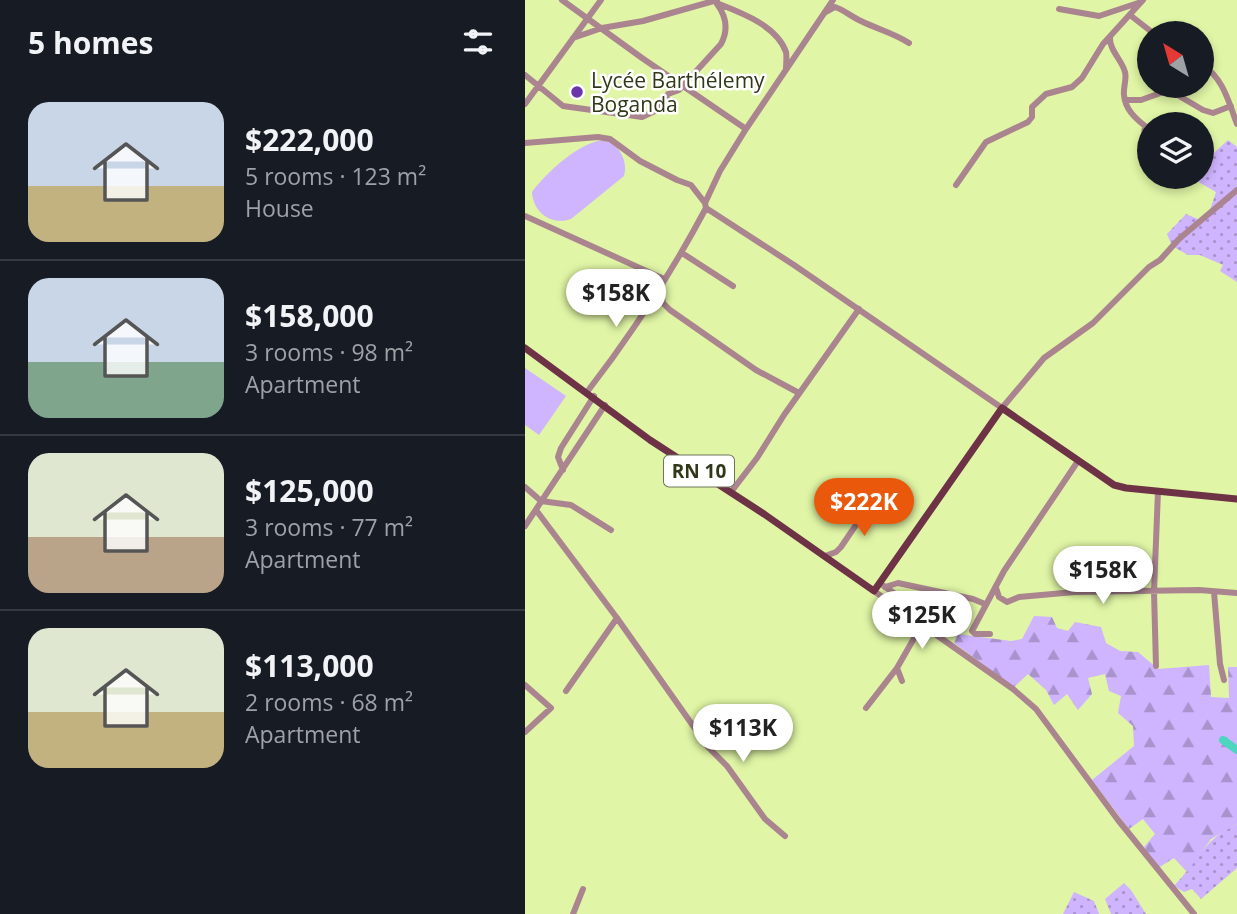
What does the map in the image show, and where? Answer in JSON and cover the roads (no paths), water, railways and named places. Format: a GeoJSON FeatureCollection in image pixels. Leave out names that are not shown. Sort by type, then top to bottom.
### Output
{"type":"FeatureCollection","features":[{"type":"Feature","properties":{"kind":"main road","name":"RN 10"},"geometry":{"type":"LineString","coordinates":[[525,348],[650,440],[731,492],[874,592]]}},
{"type":"Feature","properties":{"kind":"main road"},"geometry":{"type":"LineString","coordinates":[[874,592],[882,585],[1002,408],[1114,485],[1237,499]]}},
{"type":"Feature","properties":{"kind":"street"},"geometry":{"type":"LineString","coordinates":[[562,0],[747,128]]}},
{"type":"Feature","properties":{"kind":"street"},"geometry":{"type":"LineString","coordinates":[[525,104],[601,0]]}},
{"type":"Feature","properties":{"kind":"street"},"geometry":{"type":"LineString","coordinates":[[563,470],[558,457],[561,448],[591,394],[682,253],[720,171],[833,0]]}},
{"type":"Feature","properties":{"kind":"street"},"geometry":{"type":"LineString","coordinates":[[573,38],[602,28],[643,21],[714,1],[754,20],[773,33],[786,53],[786,71]]}},
{"type":"Feature","properties":{"kind":"street"},"geometry":{"type":"LineString","coordinates":[[525,75],[557,102],[572,109],[642,117],[663,104],[668,94],[679,90],[724,38],[726,23],[714,1]]}},
{"type":"Feature","properties":{"kind":"street"},"geometry":{"type":"LineString","coordinates":[[1059,9],[1099,16],[1142,1]]}},
{"type":"Feature","properties":{"kind":"street"},"geometry":{"type":"LineString","coordinates":[[956,185],[986,142],[1028,122],[1032,117],[1032,107],[1046,94],[1072,87],[1082,78],[1111,35],[1142,1]]}},
{"type":"Feature","properties":{"kind":"street"},"geometry":{"type":"LineString","coordinates":[[825,12],[835,7],[909,43]]}},
{"type":"Feature","properties":{"kind":"street"},"geometry":{"type":"LineString","coordinates":[[1130,15],[1138,21]]}},
{"type":"Feature","properties":{"kind":"street"},"geometry":{"type":"LineString","coordinates":[[1111,35],[1110,43],[1125,72],[1126,100],[1137,120]]}},
{"type":"Feature","properties":{"kind":"street"},"geometry":{"type":"LineString","coordinates":[[1215,75],[1237,124]]}},
{"type":"Feature","properties":{"kind":"street"},"geometry":{"type":"LineString","coordinates":[[1126,100],[1141,100],[1169,90],[1213,113],[1231,106]]}},
{"type":"Feature","properties":{"kind":"street"},"geometry":{"type":"LineString","coordinates":[[525,143],[599,137],[610,139],[640,162],[691,185],[706,205],[1002,408],[1044,358],[1093,323],[1179,239],[1237,190]]}},
{"type":"Feature","properties":{"kind":"street"},"geometry":{"type":"LineString","coordinates":[[525,216],[664,279]]}},
{"type":"Feature","properties":{"kind":"street"},"geometry":{"type":"LineString","coordinates":[[682,253],[733,286]]}},
{"type":"Feature","properties":{"kind":"street"},"geometry":{"type":"LineString","coordinates":[[660,287],[663,303],[670,310],[773,381],[799,393]]}},
{"type":"Feature","properties":{"kind":"street"},"geometry":{"type":"LineString","coordinates":[[731,492],[859,309]]}},
{"type":"Feature","properties":{"kind":"street"},"geometry":{"type":"LineString","coordinates":[[525,526],[605,405]]}},
{"type":"Feature","properties":{"kind":"street"},"geometry":{"type":"LineString","coordinates":[[990,634],[975,634],[972,631],[1012,558],[1078,461]]}},
{"type":"Feature","properties":{"kind":"street"},"geometry":{"type":"LineString","coordinates":[[525,487],[541,500],[571,505],[611,530]]}},
{"type":"Feature","properties":{"kind":"street"},"geometry":{"type":"LineString","coordinates":[[825,556],[841,547],[881,488]]}},
{"type":"Feature","properties":{"kind":"street"},"geometry":{"type":"LineString","coordinates":[[1156,666],[1154,592],[1158,491]]}},
{"type":"Feature","properties":{"kind":"street"},"geometry":{"type":"LineString","coordinates":[[536,510],[617,618],[708,747],[727,765],[765,820],[785,836]]}},
{"type":"Feature","properties":{"kind":"street"},"geometry":{"type":"LineString","coordinates":[[882,585],[898,583],[985,604]]}},
{"type":"Feature","properties":{"kind":"street"},"geometry":{"type":"LineString","coordinates":[[882,585],[941,627]]}},
{"type":"Feature","properties":{"kind":"street"},"geometry":{"type":"LineString","coordinates":[[996,588],[999,597],[1007,602],[1019,597],[1057,593],[1237,593]]}},
{"type":"Feature","properties":{"kind":"street"},"geometry":{"type":"LineString","coordinates":[[874,592],[1013,689],[1036,709],[1118,820],[1195,914]]}},
{"type":"Feature","properties":{"kind":"street"},"geometry":{"type":"LineString","coordinates":[[1214,592],[1220,664],[1224,680]]}},
{"type":"Feature","properties":{"kind":"street"},"geometry":{"type":"LineString","coordinates":[[566,691],[617,618]]}},
{"type":"Feature","properties":{"kind":"street"},"geometry":{"type":"LineString","coordinates":[[866,708],[897,668],[921,626]]}},
{"type":"Feature","properties":{"kind":"street"},"geometry":{"type":"LineString","coordinates":[[897,668],[902,681]]}},
{"type":"Feature","properties":{"kind":"street"},"geometry":{"type":"LineString","coordinates":[[525,685],[551,708],[525,732]]}},
{"type":"Feature","properties":{"kind":"street"},"geometry":{"type":"LineString","coordinates":[[573,914],[583,889]]}},
{"type":"Feature","properties":{"kind":"waterway"},"geometry":{"type":"LineString","coordinates":[[1223,740],[1237,750]]}},
{"type":"Feature","properties":{"kind":"place","name":"Lycée Barthélemy Boganda"},"geometry":{"type":"Point","coordinates":[577,92]}}]}
